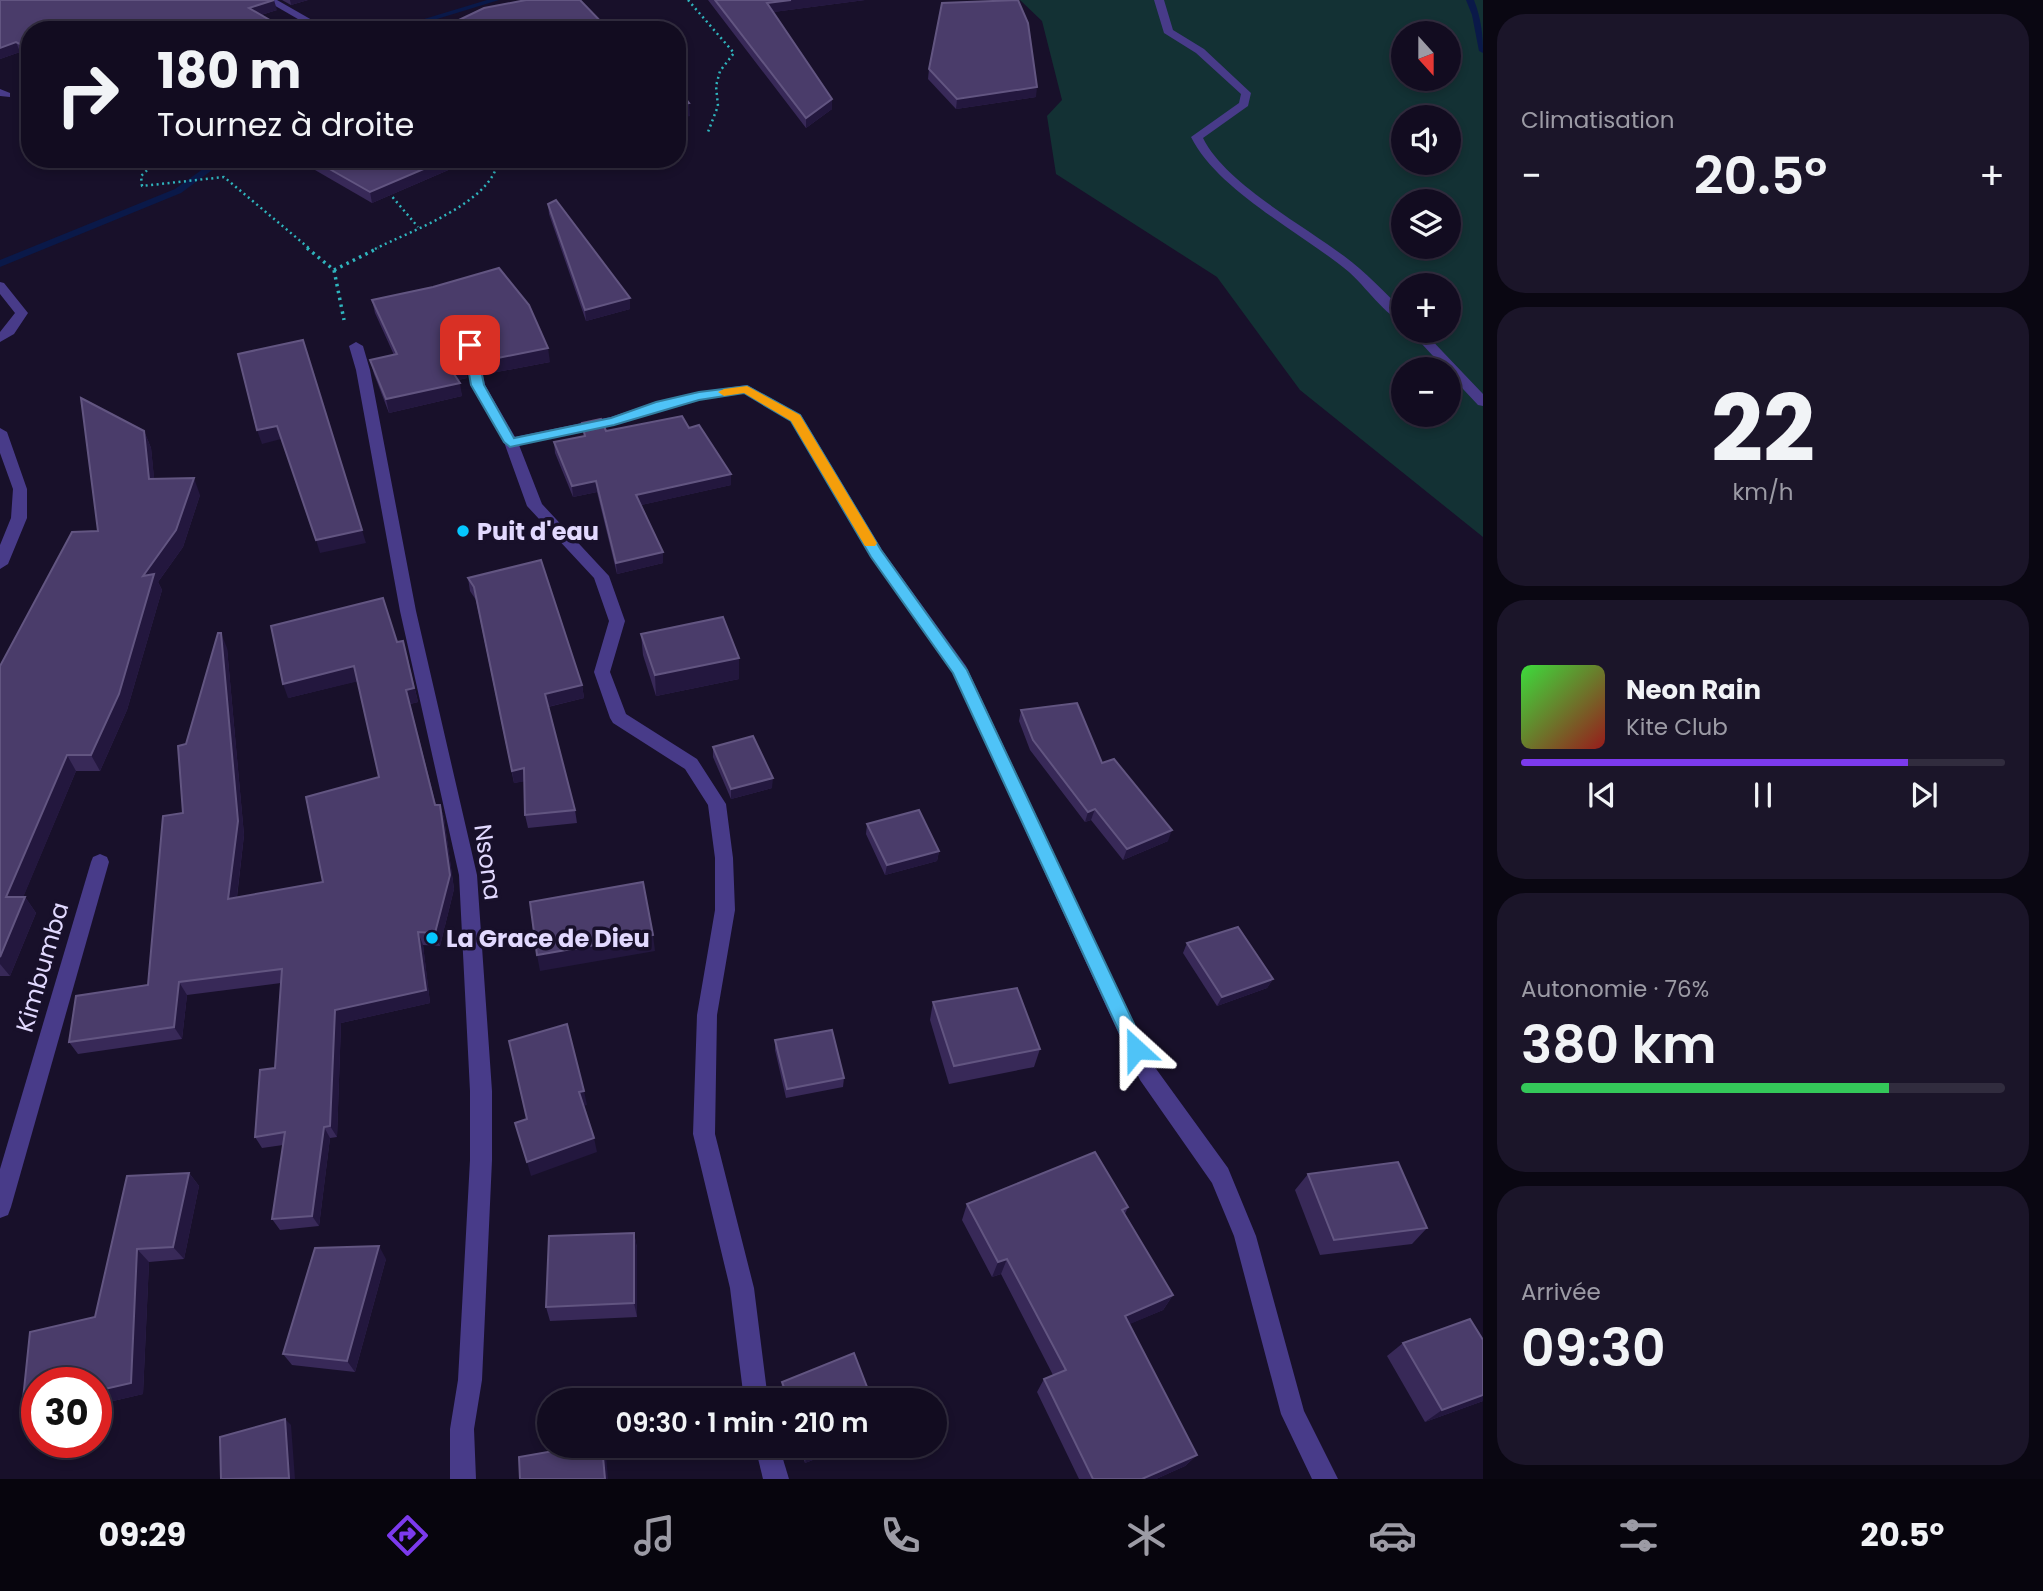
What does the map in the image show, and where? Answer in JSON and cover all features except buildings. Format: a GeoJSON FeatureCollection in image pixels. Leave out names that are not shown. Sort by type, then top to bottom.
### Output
{"type":"FeatureCollection","features":[{"type":"Feature","properties":{"kind":"street"},"geometry":{"type":"LineString","coordinates":[[270,0],[310,21]]}},
{"type":"Feature","properties":{"kind":"street"},"geometry":{"type":"LineString","coordinates":[[1159,0],[1168,31],[1200,51],[1246,93],[1244,104],[1197,137],[1202,151],[1262,204],[1353,268],[1391,305]]}},
{"type":"Feature","properties":{"kind":"street"},"geometry":{"type":"LineString","coordinates":[[0,286],[22,313],[0,338]]}},
{"type":"Feature","properties":{"kind":"street"},"geometry":{"type":"LineString","coordinates":[[1427,343],[1483,402]]}},
{"type":"Feature","properties":{"kind":"street"},"geometry":{"type":"LineString","coordinates":[[470,345],[478,385],[510,442],[535,506],[601,576],[617,621],[602,672],[619,718],[691,764],[717,804],[724,858],[725,910],[707,1015],[704,1134],[742,1288],[754,1388]]}},
{"type":"Feature","properties":{"kind":"street","name":"Nsona"},"geometry":{"type":"LineString","coordinates":[[356,346],[363,370],[408,611],[468,875],[481,1091],[481,1160],[470,1380],[462,1429],[463,1479]]}},
{"type":"Feature","properties":{"kind":"street"},"geometry":{"type":"LineString","coordinates":[[510,442],[614,421],[686,399],[747,389],[796,418],[876,553],[960,670],[1147,1073],[1220,1176],[1245,1237],[1293,1414],[1325,1479]]}},
{"type":"Feature","properties":{"kind":"street"},"geometry":{"type":"LineString","coordinates":[[0,432],[20,489],[19,518],[0,564]]}},
{"type":"Feature","properties":{"kind":"street","name":"Kimbumba"},"geometry":{"type":"LineString","coordinates":[[0,1208],[100,862]]}},
{"type":"Feature","properties":{"kind":"street"},"geometry":{"type":"LineString","coordinates":[[770,1458],[776,1479]]}},
{"type":"Feature","properties":{"kind":"path"},"geometry":{"type":"LineString","coordinates":[[688,0],[704,17],[710,30],[730,44],[734,53],[720,71],[716,86],[718,106],[708,132]]}},
{"type":"Feature","properties":{"kind":"path"},"geometry":{"type":"LineString","coordinates":[[149,168],[141,176],[142,186],[224,177],[334,270],[346,331],[356,346]]}},
{"type":"Feature","properties":{"kind":"path"},"geometry":{"type":"LineString","coordinates":[[334,270],[475,198],[489,185],[498,168]]}},
{"type":"Feature","properties":{"kind":"path"},"geometry":{"type":"LineString","coordinates":[[384,188],[418,227]]}},
{"type":"Feature","properties":{"kind":"green space"},"geometry":{"type":"Polygon","coordinates":[[[1020,0],[1483,0],[1483,537],[1300,390],[1217,277],[1056,174],[1047,116],[1062,100],[1042,21],[1020,0]]]}},
{"type":"Feature","properties":{"kind":"waterway"},"geometry":{"type":"LineString","coordinates":[[423,21],[495,0]]}},
{"type":"Feature","properties":{"kind":"waterway"},"geometry":{"type":"LineString","coordinates":[[1470,0],[1476,15],[1483,51]]}},
{"type":"Feature","properties":{"kind":"waterway"},"geometry":{"type":"LineString","coordinates":[[0,264],[178,191],[210,168]]}},
{"type":"Feature","properties":{"kind":"slow traffic"},"geometry":{"type":"LineString","coordinates":[[724,392],[747,389],[796,418],[870,543]]}},
{"type":"Feature","properties":{"kind":"place","name":"Puit d'eau"},"geometry":{"type":"Point","coordinates":[463,531]}},
{"type":"Feature","properties":{"kind":"place","name":"La Grace de Dieu"},"geometry":{"type":"Point","coordinates":[432,938]}},
{"type":"Feature","properties":{"kind":"route"},"geometry":{"type":"LineString","coordinates":[[470,345],[478,385],[494,418],[510,442],[614,421],[699,396],[747,389],[796,418],[876,553],[960,670],[1012,787],[1083,932],[1136,1049]]}}]}
